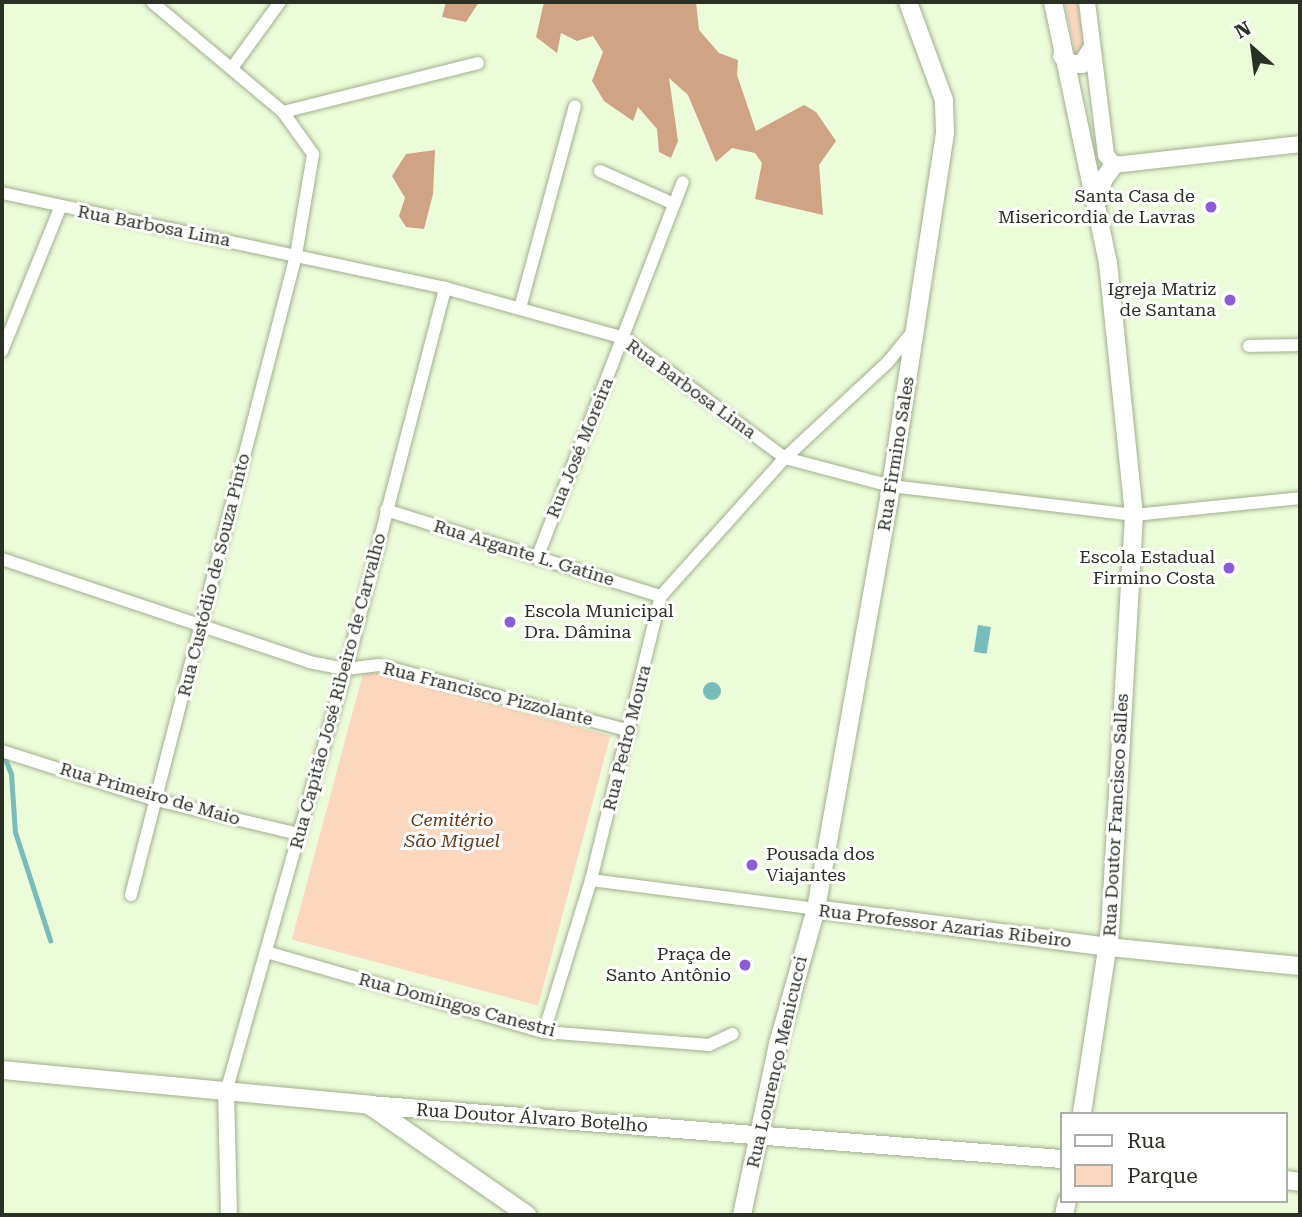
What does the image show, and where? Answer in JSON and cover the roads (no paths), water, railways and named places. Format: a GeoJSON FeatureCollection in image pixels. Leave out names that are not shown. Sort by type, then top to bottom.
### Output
{"type":"FeatureCollection","features":[{"type":"Feature","properties":{"kind":"main road","name":"Rua Firmino Sales"},"geometry":{"type":"LineString","coordinates":[[816,909],[910,372],[945,115],[908,2]]}},
{"type":"Feature","properties":{"kind":"main road","name":"Rua Doutor Francisco Salles"},"geometry":{"type":"LineString","coordinates":[[1052,2],[1062,57],[1098,204],[1119,344],[1134,516],[1108,947],[1082,1112]]}},
{"type":"Feature","properties":{"kind":"main road"},"geometry":{"type":"LineString","coordinates":[[1062,57],[1070,64],[1082,64],[1091,50]]}},
{"type":"Feature","properties":{"kind":"main road"},"geometry":{"type":"LineString","coordinates":[[1098,204],[1103,180],[1114,165]]}},
{"type":"Feature","properties":{"kind":"main road","name":"Rua Professor Azarias Ribeiro"},"geometry":{"type":"LineString","coordinates":[[816,909],[1108,947],[1300,966]]}},
{"type":"Feature","properties":{"kind":"main road","name":"Rua Lourenço Menicucci"},"geometry":{"type":"LineString","coordinates":[[743,1215],[778,1044],[816,909]]}},
{"type":"Feature","properties":{"kind":"main road"},"geometry":{"type":"LineString","coordinates":[[2,1070],[369,1105],[395,1114],[523,1214]]}},
{"type":"Feature","properties":{"kind":"main road","name":"Rua Doutor Álvaro Botelho"},"geometry":{"type":"LineString","coordinates":[[395,1114],[758,1135],[1060,1159]]}},
{"type":"Feature","properties":{"kind":"street","name":"Rua Custódio de Souza Pinto"},"geometry":{"type":"LineString","coordinates":[[131,895],[296,255],[313,153],[283,112],[152,2]]}},
{"type":"Feature","properties":{"kind":"street"},"geometry":{"type":"LineString","coordinates":[[232,68],[280,2]]}},
{"type":"Feature","properties":{"kind":"street"},"geometry":{"type":"LineString","coordinates":[[1087,2],[1106,155],[1114,165],[1300,144]]}},
{"type":"Feature","properties":{"kind":"street"},"geometry":{"type":"LineString","coordinates":[[283,112],[478,63]]}},
{"type":"Feature","properties":{"kind":"street"},"geometry":{"type":"LineString","coordinates":[[520,308],[575,106]]}},
{"type":"Feature","properties":{"kind":"street"},"geometry":{"type":"LineString","coordinates":[[600,171],[674,204]]}},
{"type":"Feature","properties":{"kind":"street","name":"Rua José Moreira"},"geometry":{"type":"LineString","coordinates":[[537,558],[683,182]]}},
{"type":"Feature","properties":{"kind":"street","name":"Rua Barbosa Lima"},"geometry":{"type":"LineString","coordinates":[[2,192],[60,208],[445,288],[624,338],[785,458],[891,486],[1134,516],[1300,498]]}},
{"type":"Feature","properties":{"kind":"street"},"geometry":{"type":"LineString","coordinates":[[2,351],[60,208]]}},
{"type":"Feature","properties":{"kind":"street","name":"Rua Capitão José Ribeiro de Carvalho"},"geometry":{"type":"LineString","coordinates":[[226,1092],[346,669],[445,288]]}},
{"type":"Feature","properties":{"kind":"street","name":"Rua Pedro Moura"},"geometry":{"type":"LineString","coordinates":[[544,1031],[591,880],[662,596],[785,458],[888,362],[917,326]]}},
{"type":"Feature","properties":{"kind":"street"},"geometry":{"type":"LineString","coordinates":[[1249,346],[1300,345]]}},
{"type":"Feature","properties":{"kind":"street"},"geometry":{"type":"LineString","coordinates":[[888,362],[900,361],[910,372]]}},
{"type":"Feature","properties":{"kind":"street","name":"Rua Argante L. Gatine"},"geometry":{"type":"LineString","coordinates":[[386,510],[662,596]]}},
{"type":"Feature","properties":{"kind":"street","name":"Rua Francisco Pizzolante"},"geometry":{"type":"LineString","coordinates":[[2,559],[309,662],[346,669],[379,665],[630,731]]}},
{"type":"Feature","properties":{"kind":"street","name":"Rua Primeiro de Maio"},"geometry":{"type":"LineString","coordinates":[[2,751],[156,800],[299,834]]}},
{"type":"Feature","properties":{"kind":"street","name":"Rua Professor Azarias Ribeiro"},"geometry":{"type":"LineString","coordinates":[[591,880],[816,909]]}},
{"type":"Feature","properties":{"kind":"street","name":"Rua Domingos Canestri"},"geometry":{"type":"LineString","coordinates":[[266,952],[544,1031],[709,1045],[733,1034]]}},
{"type":"Feature","properties":{"kind":"street"},"geometry":{"type":"LineString","coordinates":[[226,1092],[229,1215]]}},
{"type":"Feature","properties":{"kind":"water"},"geometry":{"type":"Polygon","coordinates":[[[978,625],[991,627],[987,654],[974,652],[978,625]]]}},
{"type":"Feature","properties":{"kind":"water"},"geometry":{"type":"Polygon","coordinates":[[[712,682],[718,685],[721,691],[718,697],[712,700],[706,697],[703,691],[706,685],[712,682]]]}},
{"type":"Feature","properties":{"kind":"waterway"},"geometry":{"type":"LineString","coordinates":[[3,754],[11,774],[15,832],[50,940]]}},
{"type":"Feature","properties":{"kind":"place","name":"Santa Casa de Misericordia de Lavras"},"geometry":{"type":"Point","coordinates":[1211,207]}},
{"type":"Feature","properties":{"kind":"place","name":"Igreja Matriz de Santana"},"geometry":{"type":"Point","coordinates":[1230,300]}},
{"type":"Feature","properties":{"kind":"place","name":"Escola Estadual Firmino Costa"},"geometry":{"type":"Point","coordinates":[1229,568]}},
{"type":"Feature","properties":{"kind":"place","name":"Escola Municipal Dra. Dâmina"},"geometry":{"type":"Point","coordinates":[510,622]}},
{"type":"Feature","properties":{"kind":"place","name":"Pousada dos Viajantes"},"geometry":{"type":"Point","coordinates":[752,865]}},
{"type":"Feature","properties":{"kind":"place","name":"Praça de Santo Antônio"},"geometry":{"type":"Point","coordinates":[745,965]}},
{"type":"Feature","properties":{"kind":"park label","name":"Cemitério São Miguel"},"geometry":{"type":"Point","coordinates":[452,831]}}]}
